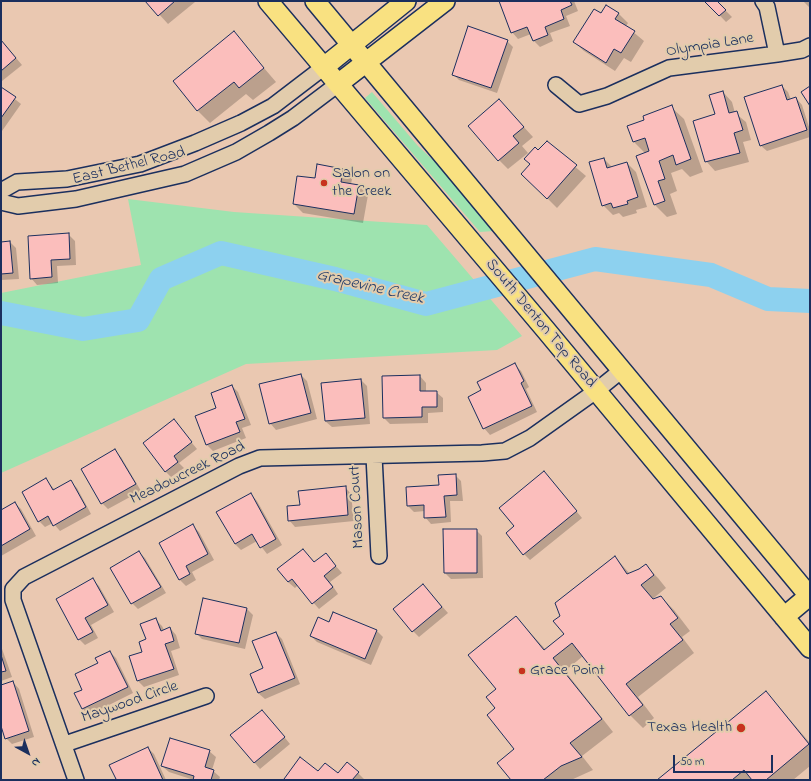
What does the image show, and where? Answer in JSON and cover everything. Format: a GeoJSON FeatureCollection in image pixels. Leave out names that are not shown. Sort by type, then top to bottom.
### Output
{"type":"FeatureCollection","features":[{"type":"Feature","properties":{"kind":"main road","name":"South Denton Tap Road"},"geometry":{"type":"LineString","coordinates":[[268,1],[559,346],[810,648]]}},
{"type":"Feature","properties":{"kind":"main road","name":"South Denton Tap Road"},"geometry":{"type":"LineString","coordinates":[[315,1],[810,596]]}},
{"type":"Feature","properties":{"kind":"main road"},"geometry":{"type":"LineString","coordinates":[[324,67],[406,1]]}},
{"type":"Feature","properties":{"kind":"main road"},"geometry":{"type":"LineString","coordinates":[[338,84],[445,1]]}},
{"type":"Feature","properties":{"kind":"main road"},"geometry":{"type":"LineString","coordinates":[[784,617],[810,596]]}},
{"type":"Feature","properties":{"kind":"street"},"geometry":{"type":"LineString","coordinates":[[764,1],[767,7],[777,54]]}},
{"type":"Feature","properties":{"kind":"street","name":"Olympia Lane"},"geometry":{"type":"LineString","coordinates":[[556,85],[579,104],[607,96],[669,68],[777,54],[802,50],[810,46]]}},
{"type":"Feature","properties":{"kind":"street","name":"East Bethel Road"},"geometry":{"type":"LineString","coordinates":[[1,191],[17,182],[67,179],[140,164],[195,143],[241,123],[273,106],[324,67]]}},
{"type":"Feature","properties":{"kind":"street","name":"East Bethel Road"},"geometry":{"type":"LineString","coordinates":[[1,202],[18,206],[76,199],[185,174],[236,152],[269,133],[293,118],[338,84]]}},
{"type":"Feature","properties":{"kind":"street","name":"Meadowcreek Road"},"geometry":{"type":"LineString","coordinates":[[76,780],[65,744],[13,600],[12,589],[24,577],[239,466],[260,458],[482,454],[505,451],[530,438],[596,391],[622,370]]}},
{"type":"Feature","properties":{"kind":"street","name":"Mason Court"},"geometry":{"type":"LineString","coordinates":[[374,456],[379,556]]}},
{"type":"Feature","properties":{"kind":"street","name":"Maywood Circle"},"geometry":{"type":"LineString","coordinates":[[65,744],[206,696]]}},
{"type":"Feature","properties":{"kind":"green space"},"geometry":{"type":"Polygon","coordinates":[[[372,92],[418,146],[449,175],[494,231],[480,232],[365,98],[372,92]]]}},
{"type":"Feature","properties":{"kind":"green space"},"geometry":{"type":"Polygon","coordinates":[[[128,199],[234,212],[427,225],[522,336],[497,350],[246,364],[1,473],[1,293],[141,265],[128,199]]]}},
{"type":"Feature","properties":{"kind":"building"},"geometry":{"type":"Polygon","coordinates":[[[145,1],[175,1],[158,16],[145,1]]]}},
{"type":"Feature","properties":{"kind":"building"},"geometry":{"type":"Polygon","coordinates":[[[499,1],[570,1],[572,5],[561,10],[564,19],[545,27],[548,35],[533,41],[527,27],[511,33],[499,1]]]}},
{"type":"Feature","properties":{"kind":"building"},"geometry":{"type":"Polygon","coordinates":[[[704,1],[717,1],[726,10],[719,16],[704,1]]]}},
{"type":"Feature","properties":{"kind":"building"},"geometry":{"type":"Polygon","coordinates":[[[606,5],[619,13],[615,19],[635,31],[621,53],[614,49],[606,63],[573,42],[594,9],[601,13],[606,5]]]}},
{"type":"Feature","properties":{"kind":"building"},"geometry":{"type":"Polygon","coordinates":[[[468,26],[508,40],[491,88],[452,75],[468,26]]]}},
{"type":"Feature","properties":{"kind":"building"},"geometry":{"type":"Polygon","coordinates":[[[234,31],[264,68],[239,88],[234,82],[197,111],[173,81],[234,31]]]}},
{"type":"Feature","properties":{"kind":"building"},"geometry":{"type":"Polygon","coordinates":[[[1,40],[16,58],[1,71],[1,40]]]}},
{"type":"Feature","properties":{"kind":"building"},"geometry":{"type":"Polygon","coordinates":[[[782,85],[787,100],[796,97],[807,130],[760,146],[744,97],[782,85]]]}},
{"type":"Feature","properties":{"kind":"building"},"geometry":{"type":"Polygon","coordinates":[[[810,86],[810,106],[801,92],[810,86]]]}},
{"type":"Feature","properties":{"kind":"building"},"geometry":{"type":"Polygon","coordinates":[[[1,87],[16,97],[1,118],[1,87]]]}},
{"type":"Feature","properties":{"kind":"building"},"geometry":{"type":"Polygon","coordinates":[[[723,91],[729,113],[737,111],[743,130],[734,133],[740,153],[705,162],[693,121],[715,114],[709,95],[723,91]]]}},
{"type":"Feature","properties":{"kind":"building"},"geometry":{"type":"Polygon","coordinates":[[[499,99],[524,127],[513,136],[519,143],[498,161],[468,126],[499,99]]]}},
{"type":"Feature","properties":{"kind":"building"},"geometry":{"type":"Polygon","coordinates":[[[672,105],[691,159],[676,165],[673,155],[659,161],[665,179],[658,181],[665,201],[654,205],[636,156],[649,151],[645,138],[633,142],[627,126],[644,120],[643,116],[672,105]]]}},
{"type":"Feature","properties":{"kind":"building"},"geometry":{"type":"Polygon","coordinates":[[[547,141],[577,165],[547,199],[521,174],[530,164],[524,159],[535,147],[538,150],[547,141]]]}},
{"type":"Feature","properties":{"kind":"building"},"geometry":{"type":"Polygon","coordinates":[[[604,158],[607,168],[627,162],[638,197],[627,201],[628,204],[613,208],[611,203],[602,206],[589,162],[604,158]]]}},
{"type":"Feature","properties":{"kind":"building"},"geometry":{"type":"Polygon","coordinates":[[[317,164],[343,169],[341,182],[359,185],[354,214],[293,204],[297,176],[315,178],[317,164]]]}},
{"type":"Feature","properties":{"kind":"building"},"geometry":{"type":"Polygon","coordinates":[[[69,233],[70,259],[51,260],[52,277],[30,279],[28,236],[69,233]]]}},
{"type":"Feature","properties":{"kind":"building"},"geometry":{"type":"Polygon","coordinates":[[[10,241],[13,273],[1,274],[1,242],[10,241]]]}},
{"type":"Feature","properties":{"kind":"building"},"geometry":{"type":"Polygon","coordinates":[[[515,363],[524,381],[521,383],[532,406],[483,429],[468,397],[481,390],[477,382],[515,363]]]}},
{"type":"Feature","properties":{"kind":"building"},"geometry":{"type":"Polygon","coordinates":[[[301,374],[311,413],[269,424],[259,384],[301,374]]]}},
{"type":"Feature","properties":{"kind":"building"},"geometry":{"type":"Polygon","coordinates":[[[420,375],[420,391],[437,391],[437,407],[422,407],[422,417],[383,418],[382,376],[420,375]]]}},
{"type":"Feature","properties":{"kind":"building"},"geometry":{"type":"Polygon","coordinates":[[[361,379],[365,418],[325,421],[321,383],[361,379]]]}},
{"type":"Feature","properties":{"kind":"building"},"geometry":{"type":"Polygon","coordinates":[[[232,385],[245,419],[236,422],[240,432],[206,445],[195,416],[216,408],[211,393],[232,385]]]}},
{"type":"Feature","properties":{"kind":"building"},"geometry":{"type":"Polygon","coordinates":[[[174,419],[192,442],[174,456],[178,462],[165,472],[143,443],[174,419]]]}},
{"type":"Feature","properties":{"kind":"building"},"geometry":{"type":"Polygon","coordinates":[[[115,449],[136,484],[101,504],[81,469],[115,449]]]}},
{"type":"Feature","properties":{"kind":"building"},"geometry":{"type":"Polygon","coordinates":[[[544,471],[577,511],[523,555],[506,533],[514,526],[499,508],[544,471]]]}},
{"type":"Feature","properties":{"kind":"building"},"geometry":{"type":"Polygon","coordinates":[[[456,474],[457,495],[444,496],[446,517],[424,518],[424,505],[407,506],[406,487],[439,485],[438,475],[456,474]]]}},
{"type":"Feature","properties":{"kind":"building"},"geometry":{"type":"Polygon","coordinates":[[[46,478],[53,490],[71,480],[86,507],[53,526],[48,516],[38,522],[22,492],[46,478]]]}},
{"type":"Feature","properties":{"kind":"building"},"geometry":{"type":"Polygon","coordinates":[[[346,486],[348,515],[288,521],[287,506],[300,505],[298,491],[346,486]]]}},
{"type":"Feature","properties":{"kind":"building"},"geometry":{"type":"Polygon","coordinates":[[[251,493],[276,539],[260,548],[252,534],[235,544],[216,512],[251,493]]]}},
{"type":"Feature","properties":{"kind":"building"},"geometry":{"type":"Polygon","coordinates":[[[15,502],[30,529],[1,546],[1,510],[15,502]]]}},
{"type":"Feature","properties":{"kind":"building"},"geometry":{"type":"Polygon","coordinates":[[[193,524],[208,554],[186,566],[190,574],[179,580],[159,543],[193,524]]]}},
{"type":"Feature","properties":{"kind":"building"},"geometry":{"type":"Polygon","coordinates":[[[443,529],[477,529],[477,573],[444,573],[443,529]]]}},
{"type":"Feature","properties":{"kind":"building"},"geometry":{"type":"Polygon","coordinates":[[[303,549],[314,562],[326,553],[336,566],[324,576],[333,587],[312,604],[292,579],[288,582],[277,569],[303,549]]]}},
{"type":"Feature","properties":{"kind":"building"},"geometry":{"type":"Polygon","coordinates":[[[139,551],[161,587],[131,604],[110,568],[139,551]]]}},
{"type":"Feature","properties":{"kind":"building","name":"Grace Point"},"geometry":{"type":"Polygon","coordinates":[[[615,556],[627,574],[646,564],[654,575],[641,585],[653,599],[661,596],[678,618],[670,624],[683,640],[626,684],[643,705],[629,716],[572,643],[553,658],[602,719],[570,743],[582,757],[561,766],[543,780],[511,780],[497,763],[514,749],[487,715],[495,708],[486,697],[496,689],[468,655],[516,616],[544,650],[564,634],[553,621],[560,616],[555,603],[615,556]]]}},
{"type":"Feature","properties":{"kind":"building"},"geometry":{"type":"Polygon","coordinates":[[[93,578],[108,605],[85,618],[93,632],[78,640],[56,599],[93,578]]]}},
{"type":"Feature","properties":{"kind":"building"},"geometry":{"type":"Polygon","coordinates":[[[423,584],[442,607],[412,632],[393,609],[423,584]]]}},
{"type":"Feature","properties":{"kind":"building"},"geometry":{"type":"Polygon","coordinates":[[[203,598],[247,608],[239,643],[195,634],[203,598]]]}},
{"type":"Feature","properties":{"kind":"building"},"geometry":{"type":"Polygon","coordinates":[[[333,612],[377,630],[365,659],[310,636],[318,617],[329,622],[333,612]]]}},
{"type":"Feature","properties":{"kind":"building"},"geometry":{"type":"Polygon","coordinates":[[[156,618],[161,631],[170,627],[174,641],[165,644],[174,669],[137,681],[129,656],[142,652],[139,642],[146,639],[140,624],[156,618]]]}},
{"type":"Feature","properties":{"kind":"building"},"geometry":{"type":"Polygon","coordinates":[[[276,632],[295,678],[258,693],[250,674],[263,668],[252,641],[276,632]]]}},
{"type":"Feature","properties":{"kind":"building"},"geometry":{"type":"Polygon","coordinates":[[[110,651],[128,687],[82,709],[74,693],[82,690],[75,674],[98,663],[95,658],[110,651]]]}},
{"type":"Feature","properties":{"kind":"building"},"geometry":{"type":"Polygon","coordinates":[[[1,655],[6,671],[1,672],[1,655]]]}},
{"type":"Feature","properties":{"kind":"building"},"geometry":{"type":"Polygon","coordinates":[[[13,681],[29,731],[5,739],[1,726],[1,685],[13,681]]]}},
{"type":"Feature","properties":{"kind":"building"},"geometry":{"type":"Polygon","coordinates":[[[766,691],[809,744],[766,780],[752,780],[744,770],[732,780],[657,780],[766,691]]]}},
{"type":"Feature","properties":{"kind":"building"},"geometry":{"type":"Polygon","coordinates":[[[262,710],[285,737],[254,763],[230,735],[262,710]]]}},
{"type":"Feature","properties":{"kind":"building"},"geometry":{"type":"Polygon","coordinates":[[[170,738],[210,750],[205,767],[214,770],[211,780],[193,780],[194,776],[161,766],[170,738]]]}},
{"type":"Feature","properties":{"kind":"building"},"geometry":{"type":"Polygon","coordinates":[[[148,747],[163,780],[114,780],[116,779],[109,765],[148,747]]]}},
{"type":"Feature","properties":{"kind":"building"},"geometry":{"type":"Polygon","coordinates":[[[300,757],[318,771],[325,763],[338,773],[347,762],[359,772],[352,780],[284,779],[300,757]]]}},
{"type":"Feature","properties":{"kind":"waterway","name":"Grapevine Creek"},"geometry":{"type":"LineString","coordinates":[[1,313],[83,329],[138,320],[161,279],[221,253],[335,279],[426,304],[595,259],[711,275],[768,299],[810,301]]}},
{"type":"Feature","properties":{"kind":"place","name":"Salon on the Creek"},"geometry":{"type":"Point","coordinates":[324,183]}},
{"type":"Feature","properties":{"kind":"place","name":"Grace Point"},"geometry":{"type":"Point","coordinates":[522,671]}},
{"type":"Feature","properties":{"kind":"place","name":"Texas Health"},"geometry":{"type":"Point","coordinates":[741,728]}}]}
